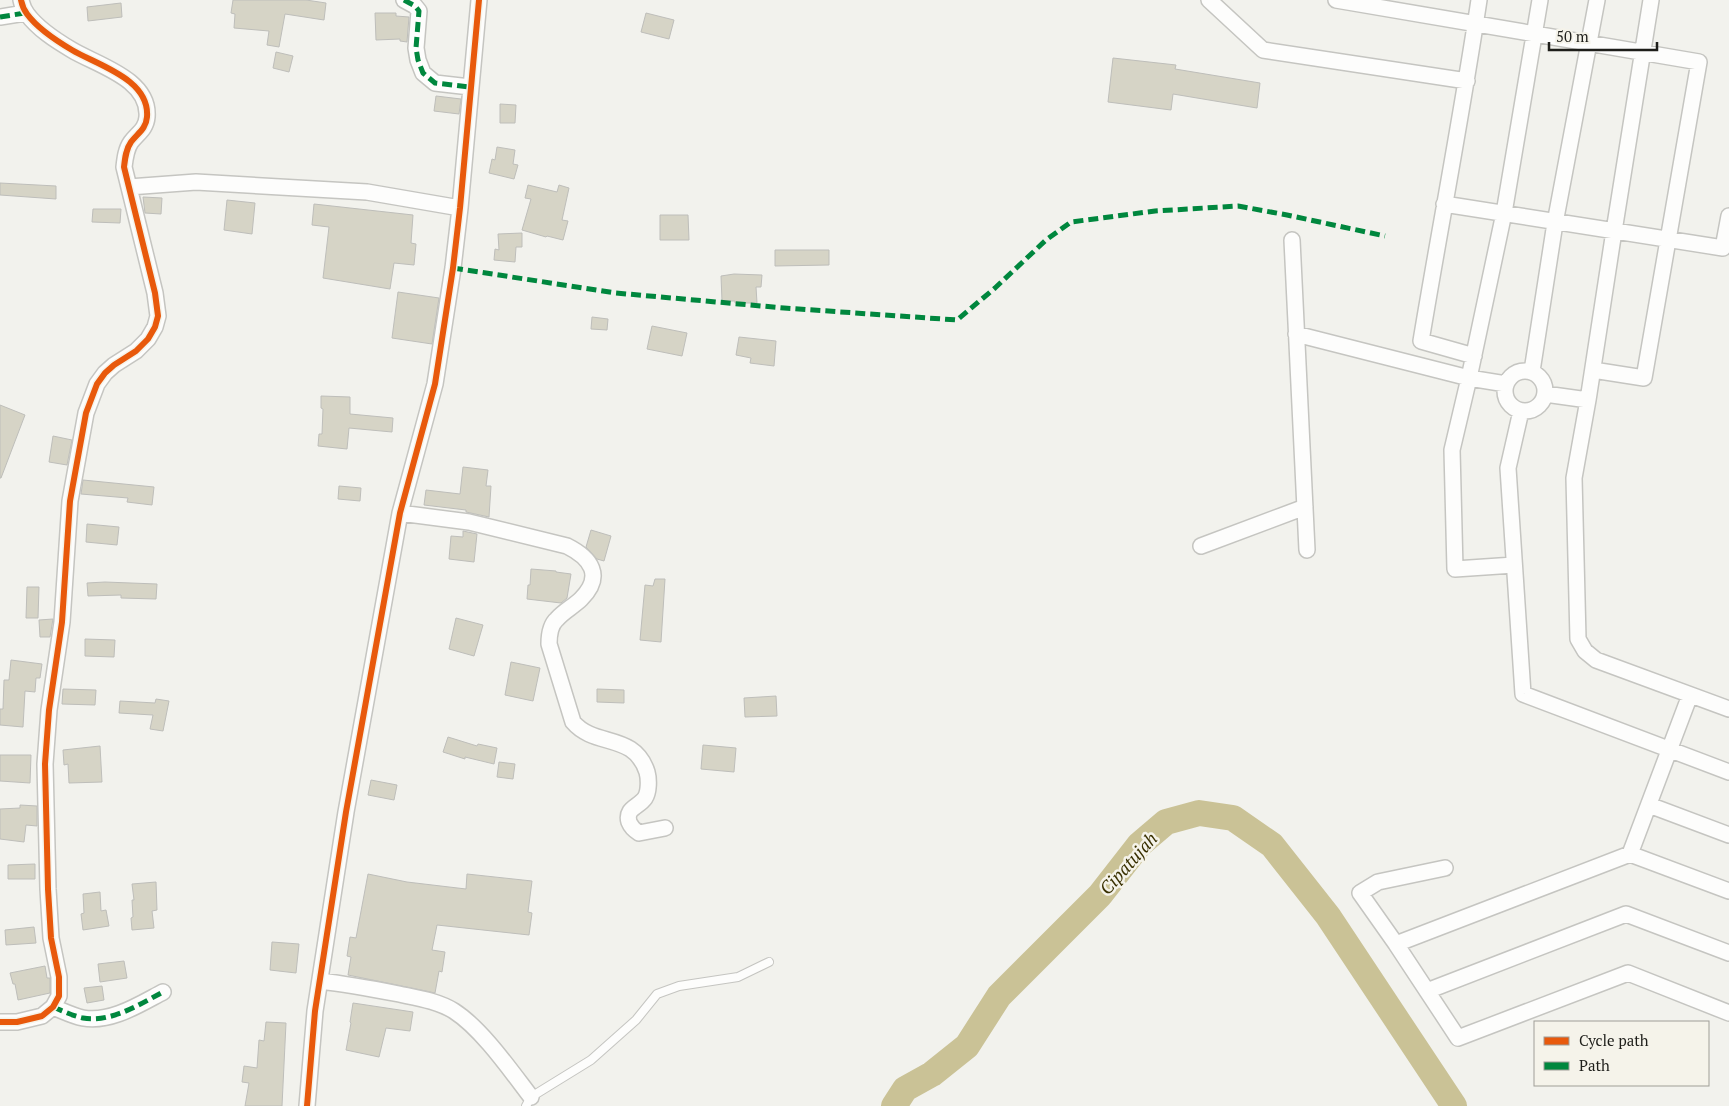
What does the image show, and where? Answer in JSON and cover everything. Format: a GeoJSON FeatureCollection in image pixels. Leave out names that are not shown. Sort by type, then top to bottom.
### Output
{"type":"FeatureCollection","features":[{"type":"Feature","properties":{"kind":"street"},"geometry":{"type":"LineString","coordinates":[[404,0],[415,6],[419,11],[416,48],[423,73],[435,83],[470,87]]}},
{"type":"Feature","properties":{"kind":"street"},"geometry":{"type":"LineString","coordinates":[[307,1106],[315,1011],[346,812],[400,514],[435,384],[453,268],[478,0]]}},
{"type":"Feature","properties":{"kind":"street"},"geometry":{"type":"LineString","coordinates":[[1209,0],[1262,50],[1468,81]]}},
{"type":"Feature","properties":{"kind":"street"},"geometry":{"type":"LineString","coordinates":[[1336,0],[1699,62],[1644,378],[1593,370]]}},
{"type":"Feature","properties":{"kind":"street"},"geometry":{"type":"LineString","coordinates":[[1474,356],[1421,341],[1444,204],[1468,81],[1479,0]]}},
{"type":"Feature","properties":{"kind":"street"},"geometry":{"type":"LineString","coordinates":[[1514,565],[1455,569],[1452,450],[1504,213],[1540,0]]}},
{"type":"Feature","properties":{"kind":"street"},"geometry":{"type":"LineString","coordinates":[[1532,371],[1555,222],[1597,0]]}},
{"type":"Feature","properties":{"kind":"street"},"geometry":{"type":"LineString","coordinates":[[1651,0],[1593,370],[1574,478],[1578,639],[1585,651],[1596,660],[1729,710]]}},
{"type":"Feature","properties":{"kind":"street"},"geometry":{"type":"LineString","coordinates":[[0,17],[23,6],[43,31],[72,50],[113,70],[134,85],[140,92],[145,102],[148,117],[144,130],[131,142],[125,154],[124,167],[155,293],[158,316],[155,327],[148,339],[136,351],[114,365],[97,384],[86,413],[70,501],[62,622],[49,710],[45,764],[48,889],[52,938],[59,977],[59,996],[53,1007],[42,1016],[17,1022],[0,1022]]}},
{"type":"Feature","properties":{"kind":"street"},"geometry":{"type":"LineString","coordinates":[[129,187],[196,182],[367,192],[460,208]]}},
{"type":"Feature","properties":{"kind":"street"},"geometry":{"type":"LineString","coordinates":[[1444,204],[1723,248],[1729,216]]}},
{"type":"Feature","properties":{"kind":"street"},"geometry":{"type":"LineString","coordinates":[[1292,240],[1307,550]]}},
{"type":"Feature","properties":{"kind":"street"},"geometry":{"type":"LineString","coordinates":[[1296,334],[1469,378],[1506,384]]}},
{"type":"Feature","properties":{"kind":"street"},"geometry":{"type":"LineString","coordinates":[[1526,370],[1532,371],[1545,384],[1545,394],[1542,403],[1532,410],[1521,411],[1509,403],[1506,397],[1506,384],[1513,374],[1526,370]]}},
{"type":"Feature","properties":{"kind":"street"},"geometry":{"type":"LineString","coordinates":[[1545,394],[1588,400]]}},
{"type":"Feature","properties":{"kind":"street"},"geometry":{"type":"LineString","coordinates":[[1521,411],[1508,468],[1523,694],[1729,772]]}},
{"type":"Feature","properties":{"kind":"street"},"geometry":{"type":"LineString","coordinates":[[1201,546],[1305,507]]}},
{"type":"Feature","properties":{"kind":"street"},"geometry":{"type":"LineString","coordinates":[[400,514],[470,522],[567,546],[580,552],[590,563],[593,579],[588,591],[556,620],[549,633],[551,650],[574,722],[580,730],[590,735],[617,742],[631,749],[643,763],[647,774],[647,794],[643,801],[631,810],[629,814],[630,826],[639,833],[665,828]]}},
{"type":"Feature","properties":{"kind":"street"},"geometry":{"type":"LineString","coordinates":[[1630,854],[1690,695]]}},
{"type":"Feature","properties":{"kind":"street"},"geometry":{"type":"LineString","coordinates":[[1649,805],[1729,835]]}},
{"type":"Feature","properties":{"kind":"street"},"geometry":{"type":"LineString","coordinates":[[1396,944],[1630,854],[1729,891]]}},
{"type":"Feature","properties":{"kind":"street"},"geometry":{"type":"LineString","coordinates":[[1445,868],[1378,882],[1360,893],[1458,1038],[1628,973],[1729,1013]]}},
{"type":"Feature","properties":{"kind":"street"},"geometry":{"type":"LineString","coordinates":[[1427,991],[1626,914],[1729,953]]}},
{"type":"Feature","properties":{"kind":"street"},"geometry":{"type":"LineString","coordinates":[[320,981],[358,986],[419,998],[443,1005],[456,1012],[492,1048],[529,1102]]}},
{"type":"Feature","properties":{"kind":"street"},"geometry":{"type":"LineString","coordinates":[[53,1007],[82,1018],[99,1019],[125,1011],[164,992]]}},
{"type":"Feature","properties":{"kind":"lane"},"geometry":{"type":"LineString","coordinates":[[529,1102],[591,1060],[636,1020],[657,994],[679,986],[738,977],[769,962]]}},
{"type":"Feature","properties":{"kind":"building"},"geometry":{"type":"Polygon","coordinates":[[[233,0],[306,0],[326,3],[324,20],[285,14],[279,47],[267,45],[269,31],[234,28],[235,14],[231,13],[233,0]]]}},
{"type":"Feature","properties":{"kind":"building"},"geometry":{"type":"Polygon","coordinates":[[[121,3],[122,17],[88,21],[87,7],[121,3]]]}},
{"type":"Feature","properties":{"kind":"building"},"geometry":{"type":"Polygon","coordinates":[[[375,13],[396,13],[396,16],[409,17],[407,42],[400,41],[400,39],[376,40],[375,13]]]}},
{"type":"Feature","properties":{"kind":"building"},"geometry":{"type":"Polygon","coordinates":[[[646,13],[674,20],[669,39],[641,32],[646,13]]]}},
{"type":"Feature","properties":{"kind":"building"},"geometry":{"type":"Polygon","coordinates":[[[276,52],[293,56],[289,72],[273,68],[276,52]]]}},
{"type":"Feature","properties":{"kind":"building"},"geometry":{"type":"Polygon","coordinates":[[[1113,58],[1176,65],[1175,69],[1260,83],[1257,108],[1173,94],[1171,110],[1108,102],[1113,58]]]}},
{"type":"Feature","properties":{"kind":"building"},"geometry":{"type":"Polygon","coordinates":[[[436,96],[461,99],[459,114],[434,111],[436,96]]]}},
{"type":"Feature","properties":{"kind":"building"},"geometry":{"type":"Polygon","coordinates":[[[500,104],[516,105],[515,123],[500,123],[500,104]]]}},
{"type":"Feature","properties":{"kind":"building"},"geometry":{"type":"Polygon","coordinates":[[[497,147],[515,150],[513,164],[518,165],[514,179],[489,173],[492,159],[495,160],[497,147]]]}},
{"type":"Feature","properties":{"kind":"building"},"geometry":{"type":"Polygon","coordinates":[[[0,183],[56,186],[56,199],[0,195],[0,183]]]}},
{"type":"Feature","properties":{"kind":"building"},"geometry":{"type":"Polygon","coordinates":[[[528,185],[557,192],[559,185],[569,188],[562,220],[568,221],[563,240],[522,230],[531,199],[525,198],[528,185]]]}},
{"type":"Feature","properties":{"kind":"building"},"geometry":{"type":"Polygon","coordinates":[[[143,197],[162,198],[161,214],[145,213],[143,197]]]}},
{"type":"Feature","properties":{"kind":"building"},"geometry":{"type":"Polygon","coordinates":[[[227,200],[255,203],[252,234],[224,230],[227,200]]]}},
{"type":"Feature","properties":{"kind":"building"},"geometry":{"type":"Polygon","coordinates":[[[314,204],[413,215],[411,243],[416,244],[414,265],[394,263],[390,289],[323,278],[329,227],[312,225],[314,204]]]}},
{"type":"Feature","properties":{"kind":"building"},"geometry":{"type":"Polygon","coordinates":[[[93,209],[121,209],[120,223],[92,222],[93,209]]]}},
{"type":"Feature","properties":{"kind":"building"},"geometry":{"type":"Polygon","coordinates":[[[660,215],[688,215],[689,240],[660,240],[660,215]]]}},
{"type":"Feature","properties":{"kind":"building"},"geometry":{"type":"Polygon","coordinates":[[[522,233],[522,247],[516,247],[515,262],[494,260],[495,249],[499,250],[498,234],[522,233]]]}},
{"type":"Feature","properties":{"kind":"building"},"geometry":{"type":"Polygon","coordinates":[[[775,250],[829,250],[829,265],[775,266],[775,250]]]}},
{"type":"Feature","properties":{"kind":"building"},"geometry":{"type":"Polygon","coordinates":[[[734,274],[762,275],[761,287],[756,287],[757,303],[722,301],[721,276],[734,274]]]}},
{"type":"Feature","properties":{"kind":"building"},"geometry":{"type":"Polygon","coordinates":[[[398,292],[439,298],[432,344],[392,338],[398,292]]]}},
{"type":"Feature","properties":{"kind":"building"},"geometry":{"type":"Polygon","coordinates":[[[592,317],[608,319],[607,330],[591,329],[592,317]]]}},
{"type":"Feature","properties":{"kind":"building"},"geometry":{"type":"Polygon","coordinates":[[[652,326],[687,333],[682,356],[647,349],[652,326]]]}},
{"type":"Feature","properties":{"kind":"building"},"geometry":{"type":"Polygon","coordinates":[[[739,337],[776,341],[774,366],[750,363],[751,358],[736,355],[739,337]]]}},
{"type":"Feature","properties":{"kind":"building"},"geometry":{"type":"Polygon","coordinates":[[[321,396],[350,397],[350,414],[393,418],[392,432],[349,428],[347,449],[318,446],[319,434],[322,434],[323,409],[321,408],[321,396]]]}},
{"type":"Feature","properties":{"kind":"building"},"geometry":{"type":"Polygon","coordinates":[[[0,405],[25,415],[1,478],[0,478],[0,405]]]}},
{"type":"Feature","properties":{"kind":"building"},"geometry":{"type":"Polygon","coordinates":[[[53,436],[72,440],[67,465],[49,462],[53,436]]]}},
{"type":"Feature","properties":{"kind":"building"},"geometry":{"type":"Polygon","coordinates":[[[463,467],[488,470],[486,486],[491,486],[489,517],[466,512],[466,510],[424,505],[426,490],[460,494],[463,467]]]}},
{"type":"Feature","properties":{"kind":"building"},"geometry":{"type":"Polygon","coordinates":[[[83,480],[154,487],[152,505],[127,502],[128,498],[81,494],[83,480]]]}},
{"type":"Feature","properties":{"kind":"building"},"geometry":{"type":"Polygon","coordinates":[[[339,486],[361,488],[360,501],[338,499],[339,486]]]}},
{"type":"Feature","properties":{"kind":"building"},"geometry":{"type":"Polygon","coordinates":[[[87,524],[119,527],[117,545],[86,542],[87,524]]]}},
{"type":"Feature","properties":{"kind":"building"},"geometry":{"type":"Polygon","coordinates":[[[591,530],[611,536],[604,561],[597,559],[586,547],[591,530]]]}},
{"type":"Feature","properties":{"kind":"building"},"geometry":{"type":"Polygon","coordinates":[[[463,531],[477,534],[474,562],[449,559],[451,536],[463,537],[463,531]]]}},
{"type":"Feature","properties":{"kind":"building"},"geometry":{"type":"Polygon","coordinates":[[[531,569],[571,574],[567,598],[561,603],[527,599],[531,569]]]}},
{"type":"Feature","properties":{"kind":"building"},"geometry":{"type":"Polygon","coordinates":[[[655,579],[665,579],[661,642],[640,640],[645,585],[653,586],[655,579]]]}},
{"type":"Feature","properties":{"kind":"building"},"geometry":{"type":"Polygon","coordinates":[[[87,583],[157,584],[156,599],[121,598],[121,595],[88,596],[87,583]]]}},
{"type":"Feature","properties":{"kind":"building"},"geometry":{"type":"Polygon","coordinates":[[[27,587],[39,587],[38,618],[26,618],[27,587]]]}},
{"type":"Feature","properties":{"kind":"building"},"geometry":{"type":"Polygon","coordinates":[[[456,618],[483,625],[474,656],[449,649],[456,618]]]}},
{"type":"Feature","properties":{"kind":"building"},"geometry":{"type":"Polygon","coordinates":[[[53,619],[50,637],[40,637],[39,620],[53,619]]]}},
{"type":"Feature","properties":{"kind":"building"},"geometry":{"type":"Polygon","coordinates":[[[85,639],[115,640],[114,657],[85,656],[85,639]]]}},
{"type":"Feature","properties":{"kind":"building"},"geometry":{"type":"Polygon","coordinates":[[[11,660],[42,664],[40,678],[36,678],[35,692],[25,691],[23,727],[0,725],[0,709],[3,709],[4,680],[9,680],[11,660]]]}},
{"type":"Feature","properties":{"kind":"building"},"geometry":{"type":"Polygon","coordinates":[[[511,662],[540,668],[533,701],[505,695],[511,662]]]}},
{"type":"Feature","properties":{"kind":"building"},"geometry":{"type":"Polygon","coordinates":[[[63,689],[96,690],[95,705],[62,704],[63,689]]]}},
{"type":"Feature","properties":{"kind":"building"},"geometry":{"type":"Polygon","coordinates":[[[597,689],[624,690],[624,703],[597,702],[597,689]]]}},
{"type":"Feature","properties":{"kind":"building"},"geometry":{"type":"Polygon","coordinates":[[[776,696],[777,716],[745,717],[744,698],[776,696]]]}},
{"type":"Feature","properties":{"kind":"building"},"geometry":{"type":"Polygon","coordinates":[[[156,699],[169,701],[163,731],[150,729],[153,715],[119,713],[120,701],[155,703],[156,699]]]}},
{"type":"Feature","properties":{"kind":"building"},"geometry":{"type":"Polygon","coordinates":[[[448,737],[477,746],[478,744],[497,748],[494,764],[465,757],[465,759],[443,752],[448,737]]]}},
{"type":"Feature","properties":{"kind":"building"},"geometry":{"type":"Polygon","coordinates":[[[703,745],[736,748],[734,772],[701,769],[703,745]]]}},
{"type":"Feature","properties":{"kind":"building"},"geometry":{"type":"Polygon","coordinates":[[[100,746],[102,782],[69,783],[68,764],[64,765],[63,750],[100,746]]]}},
{"type":"Feature","properties":{"kind":"building"},"geometry":{"type":"Polygon","coordinates":[[[0,755],[31,755],[30,783],[0,781],[0,755]]]}},
{"type":"Feature","properties":{"kind":"building"},"geometry":{"type":"Polygon","coordinates":[[[499,762],[515,764],[513,779],[497,777],[499,762]]]}},
{"type":"Feature","properties":{"kind":"building"},"geometry":{"type":"Polygon","coordinates":[[[371,780],[397,785],[394,800],[368,795],[371,780]]]}},
{"type":"Feature","properties":{"kind":"building"},"geometry":{"type":"Polygon","coordinates":[[[20,805],[37,806],[37,826],[26,825],[24,842],[0,839],[0,809],[20,808],[20,805]]]}},
{"type":"Feature","properties":{"kind":"building"},"geometry":{"type":"Polygon","coordinates":[[[35,864],[35,879],[8,879],[8,865],[35,864]]]}},
{"type":"Feature","properties":{"kind":"building"},"geometry":{"type":"Polygon","coordinates":[[[368,874],[407,882],[466,889],[467,874],[532,881],[528,912],[532,913],[529,935],[437,925],[432,950],[445,952],[442,972],[439,971],[435,993],[348,975],[351,957],[347,956],[350,937],[356,938],[368,874]]]}},
{"type":"Feature","properties":{"kind":"building"},"geometry":{"type":"Polygon","coordinates":[[[156,882],[157,910],[152,911],[154,928],[132,930],[132,900],[134,900],[132,884],[156,882]]]}},
{"type":"Feature","properties":{"kind":"building"},"geometry":{"type":"Polygon","coordinates":[[[100,892],[101,911],[106,910],[109,926],[83,930],[81,914],[84,913],[83,894],[100,892]]]}},
{"type":"Feature","properties":{"kind":"building"},"geometry":{"type":"Polygon","coordinates":[[[34,927],[36,943],[6,945],[5,930],[34,927]]]}},
{"type":"Feature","properties":{"kind":"building"},"geometry":{"type":"Polygon","coordinates":[[[272,942],[299,944],[296,973],[270,970],[272,942]]]}},
{"type":"Feature","properties":{"kind":"building"},"geometry":{"type":"Polygon","coordinates":[[[124,961],[127,978],[100,982],[98,964],[124,961]]]}},
{"type":"Feature","properties":{"kind":"building"},"geometry":{"type":"Polygon","coordinates":[[[45,966],[47,978],[50,978],[50,993],[18,1000],[15,984],[13,984],[10,973],[45,966]]]}},
{"type":"Feature","properties":{"kind":"building"},"geometry":{"type":"Polygon","coordinates":[[[102,986],[104,1000],[87,1003],[84,988],[102,986]]]}},
{"type":"Feature","properties":{"kind":"building"},"geometry":{"type":"Polygon","coordinates":[[[353,1003],[413,1012],[410,1031],[386,1028],[379,1057],[346,1050],[353,1003]]]}},
{"type":"Feature","properties":{"kind":"building"},"geometry":{"type":"Polygon","coordinates":[[[266,1022],[286,1023],[282,1106],[245,1106],[249,1083],[242,1082],[244,1066],[257,1068],[259,1040],[264,1041],[266,1022]]]}},
{"type":"Feature","properties":{"kind":"waterway","name":"Cipatujah"},"geometry":{"type":"LineString","coordinates":[[894,1106],[905,1089],[932,1074],[967,1046],[999,996],[1100,895],[1139,845],[1166,822],[1199,813],[1233,818],[1272,845],[1328,916],[1454,1106]]}},
{"type":"Feature","properties":{"kind":"marked path"},"geometry":{"type":"LineString","coordinates":[[404,0],[415,6],[419,11],[416,48],[423,73],[435,83],[470,87]]}},
{"type":"Feature","properties":{"kind":"marked path"},"geometry":{"type":"LineString","coordinates":[[0,17],[25,13]]}},
{"type":"Feature","properties":{"kind":"marked path"},"geometry":{"type":"LineString","coordinates":[[453,268],[616,293],[784,308],[957,320],[995,288],[1046,240],[1071,222],[1155,211],[1238,206],[1385,236]]}},
{"type":"Feature","properties":{"kind":"marked path"},"geometry":{"type":"LineString","coordinates":[[53,1007],[83,1018],[104,1018],[135,1007],[163,992]]}},
{"type":"Feature","properties":{"kind":"cycle path"},"geometry":{"type":"LineString","coordinates":[[0,1022],[17,1022],[42,1016],[53,1007],[59,996],[59,977],[51,938],[48,889],[45,764],[49,710],[62,622],[70,501],[86,413],[97,384],[114,365],[136,351],[148,339],[155,327],[158,316],[155,293],[124,167],[129,145],[143,128],[146,121],[146,104],[140,93],[120,75],[72,50],[42,29],[27,14],[21,0]]}},
{"type":"Feature","properties":{"kind":"cycle path"},"geometry":{"type":"LineString","coordinates":[[307,1106],[315,1011],[346,812],[400,513],[435,384],[453,268],[460,208],[479,0]]}}]}
